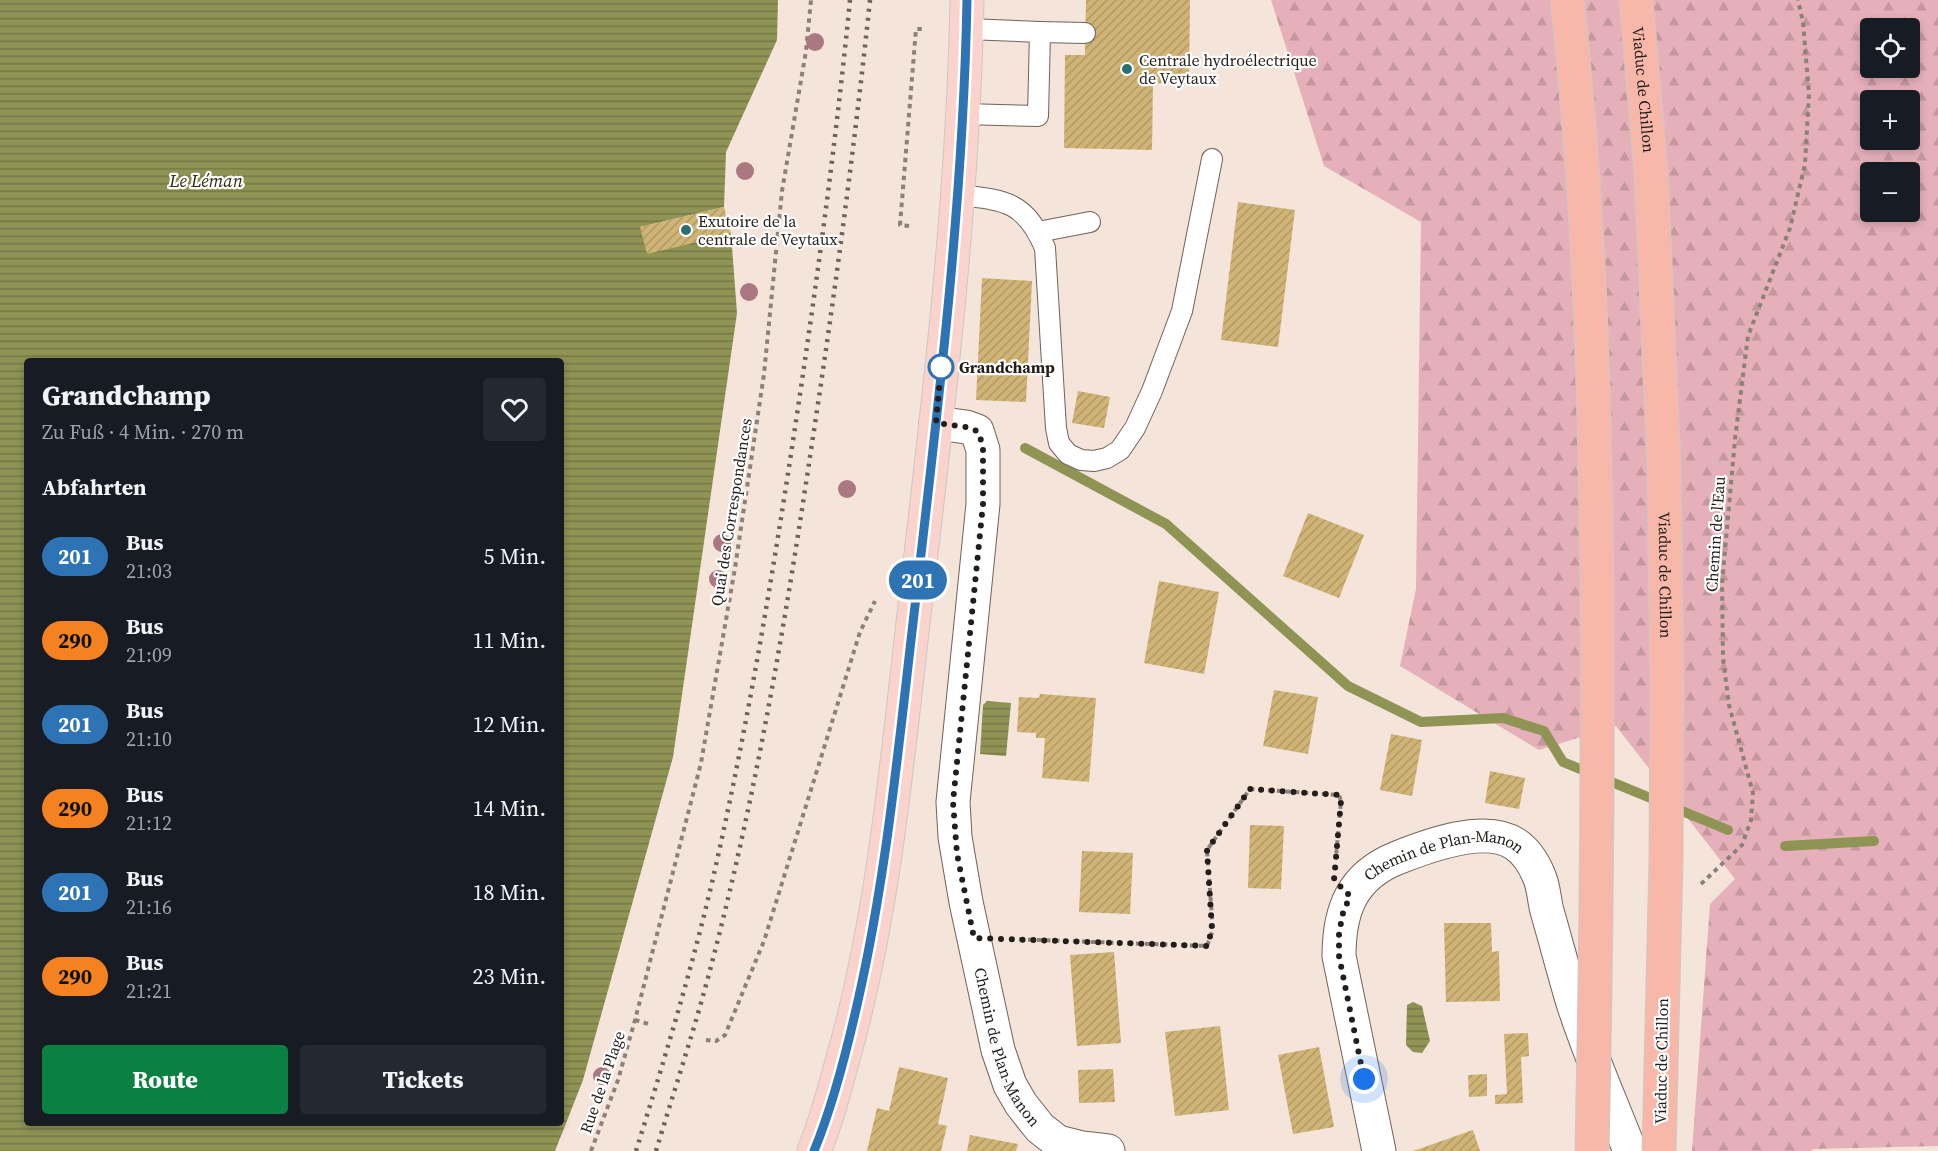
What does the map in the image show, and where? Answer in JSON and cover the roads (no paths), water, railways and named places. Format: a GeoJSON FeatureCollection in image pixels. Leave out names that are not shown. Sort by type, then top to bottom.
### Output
{"type":"FeatureCollection","features":[{"type":"Feature","properties":{"kind":"highway"},"geometry":{"type":"LineString","coordinates":[[1568,0],[1590,303],[1596,490],[1598,864],[1592,1151]]}},
{"type":"Feature","properties":{"kind":"highway","name":"Viaduc de Chillon"},"geometry":{"type":"LineString","coordinates":[[1636,0],[1651,172],[1664,466],[1667,690],[1666,860],[1659,1151]]}},
{"type":"Feature","properties":{"kind":"main road"},"geometry":{"type":"LineString","coordinates":[[815,1148],[824,1126],[850,1035],[872,941],[890,823],[936,423],[958,195],[967,15]]}},
{"type":"Feature","properties":{"kind":"street","name":"Chemin de Plan-Manon"},"geometry":{"type":"LineString","coordinates":[[936,423],[966,427],[977,431],[983,450],[983,504],[953,802],[957,854],[1003,1066],[1041,1142],[1058,1142],[1108,1151]]}},
{"type":"Feature","properties":{"kind":"street","name":"Chemin de Plan-Manon"},"geometry":{"type":"LineString","coordinates":[[1379,1151],[1339,956],[1339,933],[1343,913],[1350,896],[1376,869],[1395,859],[1451,840],[1475,836],[1501,838],[1515,844],[1527,855],[1540,877],[1546,908],[1574,1004],[1630,1151]]}},
{"type":"Feature","properties":{"kind":"lane"},"geometry":{"type":"LineString","coordinates":[[967,15],[1040,32],[1085,33]]}},
{"type":"Feature","properties":{"kind":"lane"},"geometry":{"type":"LineString","coordinates":[[963,114],[1038,116],[1040,32]]}},
{"type":"Feature","properties":{"kind":"lane"},"geometry":{"type":"LineString","coordinates":[[958,195],[993,199],[1011,205],[1023,212],[1038,232],[1045,248],[1056,428],[1059,443],[1068,454],[1081,460],[1094,461],[1107,458],[1120,450],[1135,428],[1152,391],[1182,311],[1212,159]]}},
{"type":"Feature","properties":{"kind":"lane"},"geometry":{"type":"LineString","coordinates":[[1038,232],[1090,222]]}},
{"type":"Feature","properties":{"kind":"water","name":"Le Léman"},"geometry":{"type":"Polygon","coordinates":[[[0,0],[778,0],[777,40],[726,152],[724,207],[640,227],[731,234],[737,313],[673,757],[583,1080],[555,1151],[0,1151],[0,0]]]}},
{"type":"Feature","properties":{"kind":"water"},"geometry":{"type":"Polygon","coordinates":[[[987,701],[1011,703],[1006,756],[980,754],[983,705],[987,701]]]}},
{"type":"Feature","properties":{"kind":"water"},"geometry":{"type":"Polygon","coordinates":[[[1413,1002],[1422,1006],[1430,1041],[1422,1053],[1413,1052],[1406,1045],[1407,1005],[1413,1002]]]}},
{"type":"Feature","properties":{"kind":"waterway"},"geometry":{"type":"LineString","coordinates":[[1025,448],[1166,524],[1348,686],[1421,722],[1503,718],[1544,731],[1563,762],[1728,830]]}},
{"type":"Feature","properties":{"kind":"waterway"},"geometry":{"type":"LineString","coordinates":[[1785,846],[1874,841]]}},
{"type":"Feature","properties":{"kind":"railway"},"geometry":{"type":"LineString","coordinates":[[636,1151],[700,931],[730,802],[751,694],[779,530],[811,316],[850,0]]}},
{"type":"Feature","properties":{"kind":"railway"},"geometry":{"type":"LineString","coordinates":[[656,1151],[710,970],[741,842],[768,712],[791,581],[828,338],[870,0]]}},
{"type":"Feature","properties":{"kind":"place","name":"Centrale hydroélectrique de Veytaux"},"geometry":{"type":"Point","coordinates":[1127,69]}},
{"type":"Feature","properties":{"kind":"place","name":"Exutoire de la centrale de Veytaux"},"geometry":{"type":"Point","coordinates":[686,230]}},
{"type":"Feature","properties":{"kind":"place","name":"Grandchamp"},"geometry":{"type":"Point","coordinates":[941,367]}}]}
